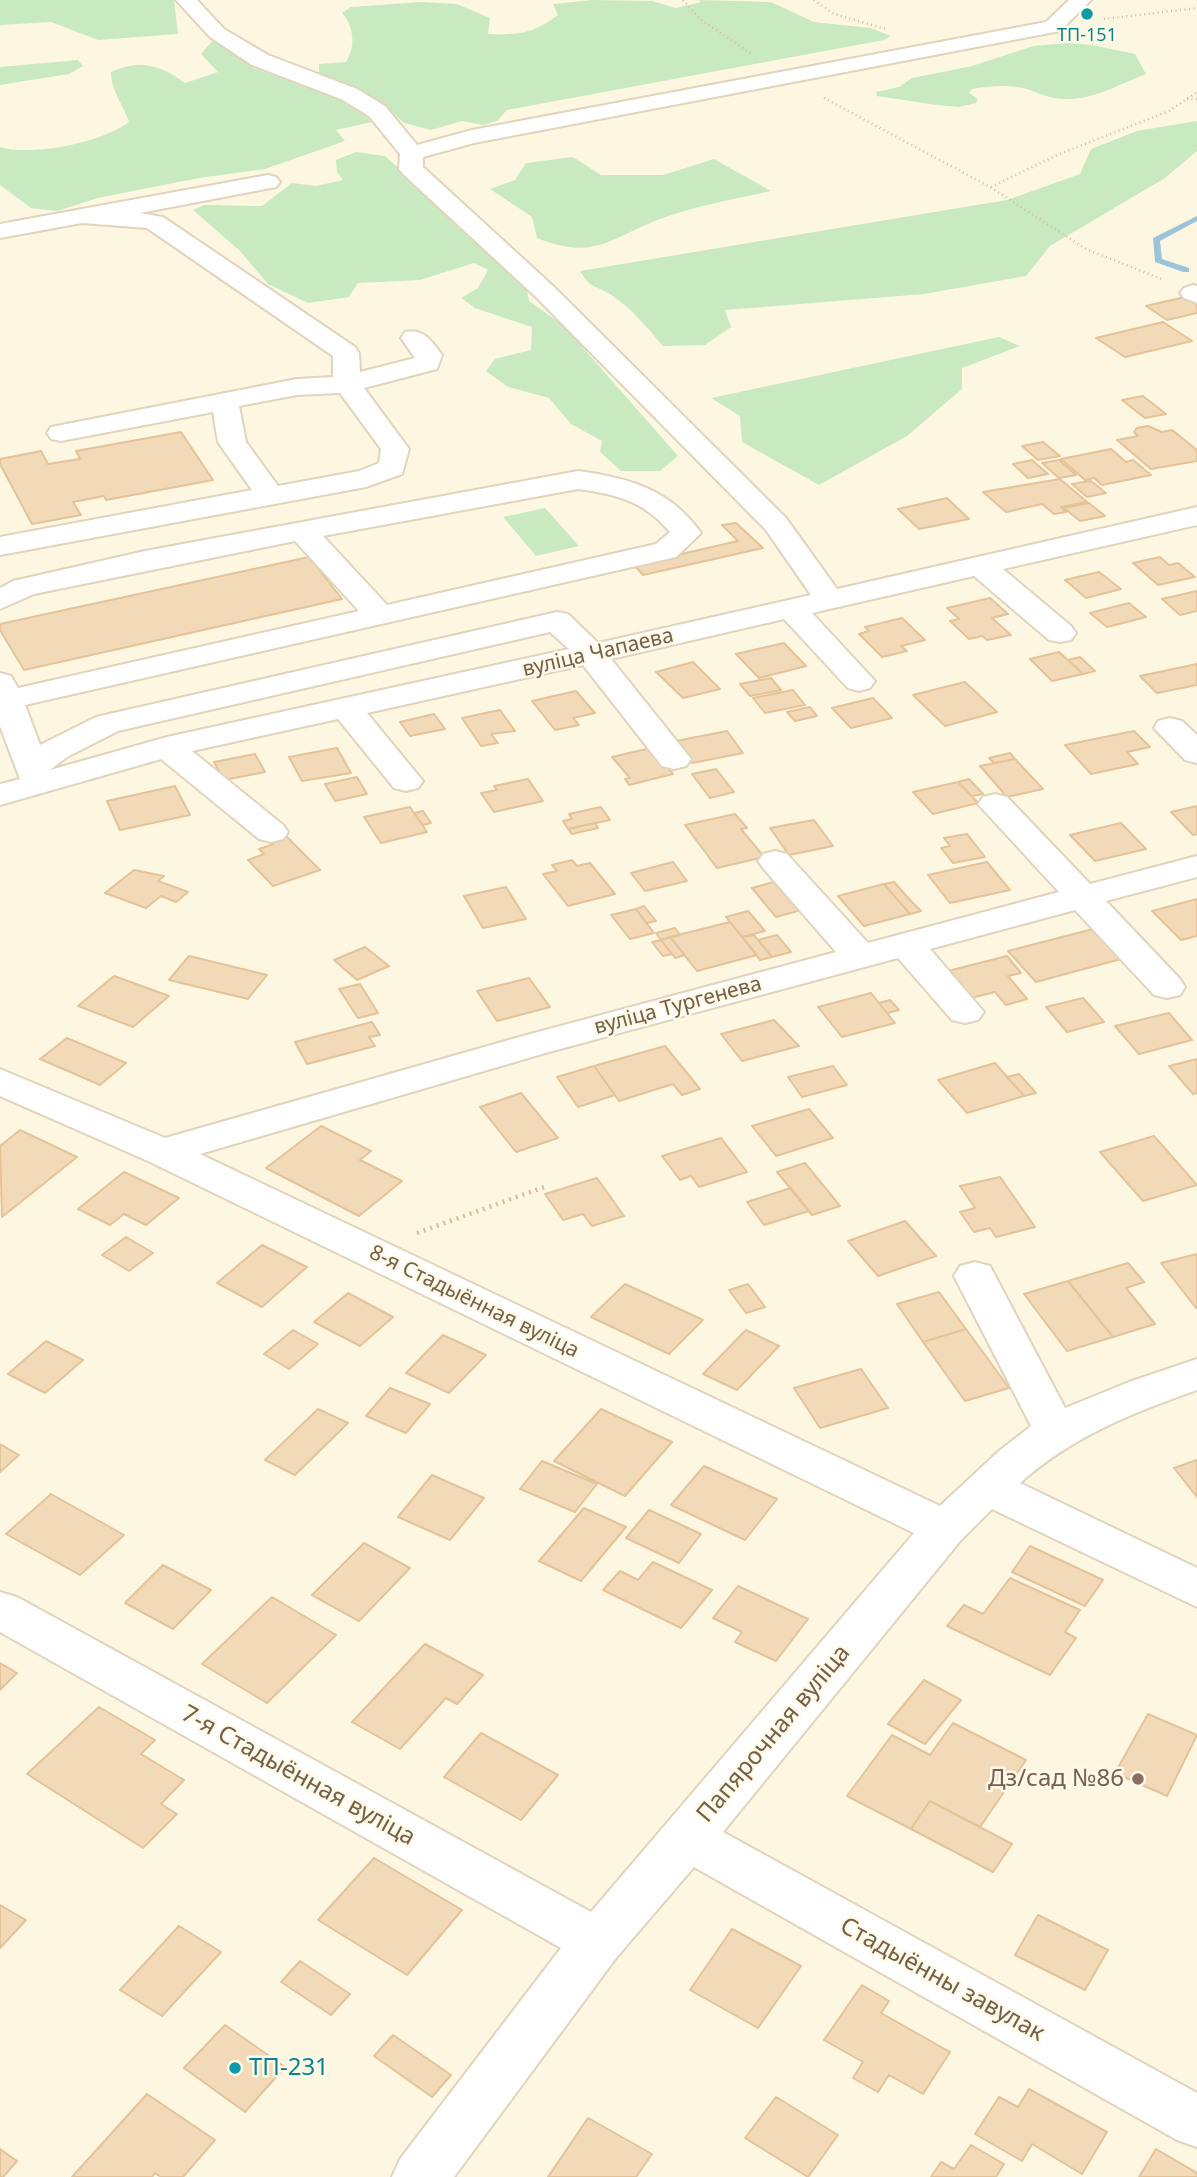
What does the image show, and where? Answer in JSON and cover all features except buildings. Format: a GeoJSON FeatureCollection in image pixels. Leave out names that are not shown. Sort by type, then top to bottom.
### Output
{"type":"FeatureCollection","features":[{"type":"Feature","properties":{"kind":"street"},"geometry":{"type":"LineString","coordinates":[[186,0],[217,33],[260,60],[349,94],[377,111],[412,153],[411,169],[545,292],[776,524],[830,600]]}},
{"type":"Feature","properties":{"kind":"street"},"geometry":{"type":"LineString","coordinates":[[412,153],[472,137],[1053,27],[1081,0]]}},
{"type":"Feature","properties":{"kind":"street"},"geometry":{"type":"LineString","coordinates":[[5,223],[78,216],[268,182]]}},
{"type":"Feature","properties":{"kind":"street"},"geometry":{"type":"LineString","coordinates":[[0,546],[366,478],[392,468],[395,449],[346,384],[346,353],[154,222],[123,217],[78,216]]}},
{"type":"Feature","properties":{"kind":"street"},"geometry":{"type":"LineString","coordinates":[[61,433],[297,387],[346,384],[428,363],[429,355],[414,338]]}},
{"type":"Feature","properties":{"kind":"street"},"geometry":{"type":"LineString","coordinates":[[225,402],[232,442],[270,495]]}},
{"type":"Feature","properties":{"kind":"street"},"geometry":{"type":"LineString","coordinates":[[0,600],[24,587],[578,480],[628,487],[666,507],[685,533],[666,551],[3,692],[35,775]]}},
{"type":"Feature","properties":{"kind":"street","name":"вуліца Чапаева"},"geometry":{"type":"LineString","coordinates":[[0,794],[35,775],[591,654],[1197,516]]}},
{"type":"Feature","properties":{"kind":"street"},"geometry":{"type":"LineString","coordinates":[[303,532],[379,614]]}},
{"type":"Feature","properties":{"kind":"street"},"geometry":{"type":"LineString","coordinates":[[981,566],[1060,633]]}},
{"type":"Feature","properties":{"kind":"street"},"geometry":{"type":"LineString","coordinates":[[791,608],[859,681]]}},
{"type":"Feature","properties":{"kind":"street"},"geometry":{"type":"LineString","coordinates":[[35,775],[54,750],[107,724],[556,621],[591,654],[674,759]]}},
{"type":"Feature","properties":{"kind":"street"},"geometry":{"type":"LineString","coordinates":[[346,708],[406,781]]}},
{"type":"Feature","properties":{"kind":"street"},"geometry":{"type":"LineString","coordinates":[[1170,728],[1197,753]]}},
{"type":"Feature","properties":{"kind":"street"},"geometry":{"type":"LineString","coordinates":[[167,747],[271,832]]}},
{"type":"Feature","properties":{"kind":"street"},"geometry":{"type":"LineString","coordinates":[[995,804],[1167,987]]}},
{"type":"Feature","properties":{"kind":"street"},"geometry":{"type":"LineString","coordinates":[[775,861],[860,957]]}},
{"type":"Feature","properties":{"kind":"street","name":"вуліца Тургенева"},"geometry":{"type":"LineString","coordinates":[[162,1152],[536,1044],[1197,866]]}},
{"type":"Feature","properties":{"kind":"street"},"geometry":{"type":"LineString","coordinates":[[907,945],[965,1012]]}},
{"type":"Feature","properties":{"kind":"street","name":"8-я Стадыённая вуліца"},"geometry":{"type":"LineString","coordinates":[[0,1082],[162,1152],[945,1528]]}},
{"type":"Feature","properties":{"kind":"street"},"geometry":{"type":"LineString","coordinates":[[975,1276],[1056,1432]]}},
{"type":"Feature","properties":{"kind":"street","name":"Папярочная вуліца"},"geometry":{"type":"LineString","coordinates":[[420,2177],[597,1942],[688,1838],[945,1528],[987,1487],[1056,1432],[1148,1391],[1197,1374]]}},
{"type":"Feature","properties":{"kind":"street"},"geometry":{"type":"LineString","coordinates":[[987,1487],[1197,1589]]}},
{"type":"Feature","properties":{"kind":"street","name":"7-я Стадыённая вуліца"},"geometry":{"type":"LineString","coordinates":[[0,1610],[597,1942]]}},
{"type":"Feature","properties":{"kind":"street","name":"Стадыённы завулак"},"geometry":{"type":"LineString","coordinates":[[688,1838],[1197,2122]]}},
{"type":"Feature","properties":{"kind":"path"},"geometry":{"type":"LineString","coordinates":[[683,0],[700,19],[787,78],[990,187],[1086,249],[1158,277]]}},
{"type":"Feature","properties":{"kind":"path"},"geometry":{"type":"LineString","coordinates":[[814,0],[834,14],[883,27],[914,43],[919,53]]}},
{"type":"Feature","properties":{"kind":"path"},"geometry":{"type":"LineString","coordinates":[[1053,27],[1197,8]]}},
{"type":"Feature","properties":{"kind":"path"},"geometry":{"type":"LineString","coordinates":[[990,187],[1057,155],[1169,111],[1197,92]]}},
{"type":"Feature","properties":{"kind":"path"},"geometry":{"type":"LineString","coordinates":[[1186,99],[1197,99]]}},
{"type":"Feature","properties":{"kind":"path"},"geometry":{"type":"LineString","coordinates":[[376,1255],[404,1238],[547,1186]]}},
{"type":"Feature","properties":{"kind":"green space"},"geometry":{"type":"Polygon","coordinates":[[[0,0],[174,0],[178,34],[98,40],[51,22],[0,25],[0,0]]]}},
{"type":"Feature","properties":{"kind":"green space"},"geometry":{"type":"Polygon","coordinates":[[[593,0],[652,1],[676,8],[701,2],[699,0],[771,2],[814,22],[870,28],[891,36],[884,40],[507,110],[497,121],[483,125],[462,121],[431,130],[404,123],[380,101],[319,78],[319,64],[346,62],[349,56],[351,30],[342,13],[351,7],[421,2],[457,4],[490,18],[488,34],[509,34],[533,30],[558,15],[553,4],[593,0]]]}},
{"type":"Feature","properties":{"kind":"green space"},"geometry":{"type":"Polygon","coordinates":[[[212,41],[235,53],[253,68],[344,98],[372,122],[336,130],[345,141],[265,169],[199,178],[98,198],[57,211],[31,208],[0,185],[0,147],[14,150],[48,149],[85,141],[117,129],[129,122],[115,91],[111,72],[131,66],[150,66],[185,83],[218,72],[201,54],[212,41]]]}},
{"type":"Feature","properties":{"kind":"green space"},"geometry":{"type":"Polygon","coordinates":[[[1067,43],[1135,54],[1146,74],[1098,93],[1069,99],[1058,99],[1020,87],[1007,86],[972,89],[969,93],[978,99],[976,103],[959,107],[877,96],[876,92],[899,87],[912,78],[972,66],[1033,46],[1067,43]]]}},
{"type":"Feature","properties":{"kind":"green space"},"geometry":{"type":"Polygon","coordinates":[[[78,60],[83,66],[69,74],[0,85],[0,67],[78,60]]]}},
{"type":"Feature","properties":{"kind":"green space"},"geometry":{"type":"Polygon","coordinates":[[[1197,121],[1197,151],[1165,178],[1050,246],[1026,276],[924,294],[725,310],[731,327],[705,345],[663,346],[625,305],[590,283],[580,271],[1007,200],[1080,174],[1091,149],[1137,131],[1197,121]]]}},
{"type":"Feature","properties":{"kind":"green space"},"geometry":{"type":"Polygon","coordinates":[[[356,152],[385,156],[525,280],[529,301],[563,325],[678,456],[660,471],[621,471],[600,452],[602,441],[571,424],[549,398],[508,387],[486,371],[495,359],[531,350],[532,327],[475,308],[461,298],[478,288],[488,270],[474,263],[420,280],[358,283],[349,297],[308,303],[268,284],[240,251],[193,210],[204,205],[262,206],[292,183],[316,186],[343,180],[337,172],[336,160],[356,152]]]}},
{"type":"Feature","properties":{"kind":"green space"},"geometry":{"type":"Polygon","coordinates":[[[573,157],[601,175],[663,175],[714,159],[771,191],[673,214],[601,245],[573,248],[537,238],[532,217],[490,189],[515,180],[526,163],[573,157]]]}},
{"type":"Feature","properties":{"kind":"green space"},"geometry":{"type":"Polygon","coordinates":[[[999,337],[1020,346],[962,368],[962,389],[907,436],[819,485],[742,442],[740,416],[711,398],[999,337]]]}},
{"type":"Feature","properties":{"kind":"green space"},"geometry":{"type":"Polygon","coordinates":[[[545,508],[579,546],[536,556],[503,517],[545,508]]]}},
{"type":"Feature","properties":{"kind":"waterway"},"geometry":{"type":"LineString","coordinates":[[1186,270],[1158,260],[1156,240],[1197,218]]}},
{"type":"Feature","properties":{"kind":"place","name":"ТП-151"},"geometry":{"type":"Point","coordinates":[1087,14]}},
{"type":"Feature","properties":{"kind":"place","name":"Дз/сад №86"},"geometry":{"type":"Point","coordinates":[1138,1779]}},
{"type":"Feature","properties":{"kind":"place","name":"ТП-231"},"geometry":{"type":"Point","coordinates":[235,2068]}}]}
